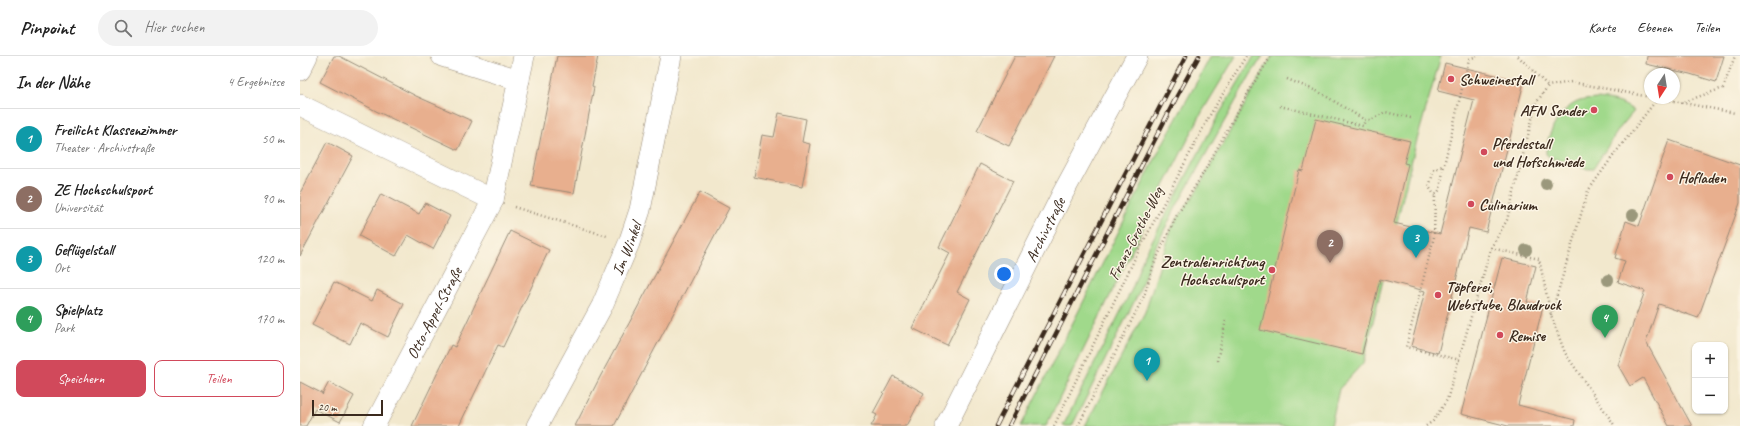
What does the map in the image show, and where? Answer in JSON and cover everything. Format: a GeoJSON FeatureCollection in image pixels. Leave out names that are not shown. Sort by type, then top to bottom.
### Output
{"type":"FeatureCollection","features":[{"type":"Feature","properties":{"kind":"street"},"geometry":{"type":"LineString","coordinates":[[300,70],[307,56]]}},
{"type":"Feature","properties":{"kind":"street"},"geometry":{"type":"LineString","coordinates":[[442,56],[519,80]]}},
{"type":"Feature","properties":{"kind":"street","name":"Otto-Appel-Straße"},"geometry":{"type":"LineString","coordinates":[[374,426],[493,200],[524,56]]}},
{"type":"Feature","properties":{"kind":"street","name":"Im Winkel"},"geometry":{"type":"LineString","coordinates":[[537,426],[602,306],[629,243],[640,210],[671,56]]}},
{"type":"Feature","properties":{"kind":"street","name":"Archivstraße"},"geometry":{"type":"LineString","coordinates":[[946,426],[1063,193],[1137,56]]}},
{"type":"Feature","properties":{"kind":"street"},"geometry":{"type":"LineString","coordinates":[[300,105],[493,200]]}},
{"type":"Feature","properties":{"kind":"path","name":"Franz-Grothe-Weg"},"geometry":{"type":"LineString","coordinates":[[1054,426],[1145,237],[1210,115],[1246,56]]}},
{"type":"Feature","properties":{"kind":"path"},"geometry":{"type":"LineString","coordinates":[[1078,426],[1144,296],[1154,264],[1177,215],[1201,177],[1252,86],[1271,56]]}},
{"type":"Feature","properties":{"kind":"path"},"geometry":{"type":"LineString","coordinates":[[1435,196],[1440,190],[1444,165],[1469,59],[1477,56]]}},
{"type":"Feature","properties":{"kind":"path"},"geometry":{"type":"LineString","coordinates":[[1518,56],[1548,86]]}},
{"type":"Feature","properties":{"kind":"path"},"geometry":{"type":"LineString","coordinates":[[1681,102],[1724,88],[1735,56]]}},
{"type":"Feature","properties":{"kind":"path"},"geometry":{"type":"LineString","coordinates":[[1287,79],[1319,92],[1365,120],[1372,120],[1385,112],[1411,118]]}},
{"type":"Feature","properties":{"kind":"path"},"geometry":{"type":"LineString","coordinates":[[1426,426],[1433,421],[1447,400],[1460,360],[1491,248],[1507,220],[1536,103],[1548,86],[1571,82],[1644,95]]}},
{"type":"Feature","properties":{"kind":"path"},"geometry":{"type":"LineString","coordinates":[[1681,102],[1735,113]]}},
{"type":"Feature","properties":{"kind":"path"},"geometry":{"type":"LineString","coordinates":[[1551,315],[1588,191],[1653,104]]}},
{"type":"Feature","properties":{"kind":"path"},"geometry":{"type":"LineString","coordinates":[[1280,106],[1363,128],[1365,120]]}},
{"type":"Feature","properties":{"kind":"path"},"geometry":{"type":"LineString","coordinates":[[1444,165],[1434,170],[1430,187],[1435,196],[1434,237],[1406,347],[1460,360]]}},
{"type":"Feature","properties":{"kind":"path"},"geometry":{"type":"LineString","coordinates":[[493,200],[612,237]]}},
{"type":"Feature","properties":{"kind":"path"},"geometry":{"type":"LineString","coordinates":[[1491,248],[1539,259],[1551,315],[1565,353],[1615,426]]}},
{"type":"Feature","properties":{"kind":"path"},"geometry":{"type":"LineString","coordinates":[[1216,361],[1226,320]]}},
{"type":"Feature","properties":{"kind":"green space"},"geometry":{"type":"Polygon","coordinates":[[[1211,56],[1236,56],[1202,112],[1046,426],[1021,426],[1162,145],[1211,56]]]}},
{"type":"Feature","properties":{"kind":"green space"},"geometry":{"type":"Polygon","coordinates":[[[1254,56],[1263,56],[1251,74],[1175,209],[1153,252],[1139,292],[1072,426],[1063,426],[1132,289],[1143,258],[1217,118],[1254,56]]]}},
{"type":"Feature","properties":{"kind":"green space","name":"Zentraleinrichtung Hochschulsport"},"geometry":{"type":"Polygon","coordinates":[[[1272,56],[1441,56],[1415,147],[1363,363],[1339,389],[1331,426],[1085,426],[1145,312],[1172,227],[1197,190],[1272,56]]]}},
{"type":"Feature","properties":{"kind":"green space"},"geometry":{"type":"Polygon","coordinates":[[[1596,99],[1616,102],[1625,105],[1634,111],[1619,129],[1593,169],[1582,168],[1563,160],[1552,159],[1546,154],[1547,146],[1552,130],[1561,115],[1573,104],[1584,100],[1596,99]]]}},
{"type":"Feature","properties":{"kind":"building"},"geometry":{"type":"Polygon","coordinates":[[[334,56],[339,56],[416,96],[472,121],[458,150],[378,112],[320,82],[334,56]]]}},
{"type":"Feature","properties":{"kind":"building"},"geometry":{"type":"Polygon","coordinates":[[[557,56],[598,56],[592,86],[594,87],[574,193],[531,186],[557,56]]]}},
{"type":"Feature","properties":{"kind":"building"},"geometry":{"type":"Polygon","coordinates":[[[1015,56],[1054,56],[1009,146],[977,131],[1015,56]]]}},
{"type":"Feature","properties":{"kind":"building"},"geometry":{"type":"Polygon","coordinates":[[[1647,56],[1724,56],[1716,82],[1680,72],[1680,68],[1664,68],[1646,64],[1647,56]]]}},
{"type":"Feature","properties":{"kind":"building"},"geometry":{"type":"Polygon","coordinates":[[[1445,63],[1524,82],[1486,232],[1469,228],[1438,353],[1411,346],[1425,291],[1380,279],[1362,354],[1260,330],[1299,170],[1303,171],[1316,119],[1410,141],[1404,163],[1408,164],[1394,223],[1440,234],[1474,100],[1438,91],[1445,63]]]}},
{"type":"Feature","properties":{"kind":"building"},"geometry":{"type":"Polygon","coordinates":[[[779,113],[806,119],[802,142],[810,144],[802,187],[754,177],[762,135],[774,137],[779,113]]]}},
{"type":"Feature","properties":{"kind":"building"},"geometry":{"type":"Polygon","coordinates":[[[1669,140],[1740,165],[1740,203],[1698,318],[1659,304],[1646,342],[1692,426],[1669,426],[1643,378],[1630,386],[1618,365],[1645,291],[1618,282],[1625,261],[1615,258],[1626,221],[1639,226],[1669,140]]]}},
{"type":"Feature","properties":{"kind":"building"},"geometry":{"type":"Polygon","coordinates":[[[327,142],[353,156],[300,256],[300,193],[327,142]]]}},
{"type":"Feature","properties":{"kind":"building"},"geometry":{"type":"Polygon","coordinates":[[[980,164],[1013,181],[957,292],[970,299],[947,345],[912,328],[950,253],[939,247],[980,164]]]}},
{"type":"Feature","properties":{"kind":"building"},"geometry":{"type":"Polygon","coordinates":[[[700,192],[729,208],[614,426],[575,426],[600,377],[700,192]]]}},
{"type":"Feature","properties":{"kind":"building"},"geometry":{"type":"Polygon","coordinates":[[[381,194],[419,214],[425,203],[450,216],[433,249],[408,235],[396,256],[359,236],[381,194]]]}},
{"type":"Feature","properties":{"kind":"building"},"geometry":{"type":"Polygon","coordinates":[[[510,231],[549,250],[503,347],[498,345],[459,426],[412,426],[451,345],[455,347],[510,231]]]}},
{"type":"Feature","properties":{"kind":"building"},"geometry":{"type":"Polygon","coordinates":[[[1502,258],[1536,266],[1527,302],[1543,306],[1518,405],[1575,420],[1574,426],[1508,426],[1461,414],[1502,258]]]}},
{"type":"Feature","properties":{"kind":"building"},"geometry":{"type":"Polygon","coordinates":[[[334,282],[372,301],[377,290],[404,304],[388,337],[360,323],[350,344],[312,325],[334,282]]]}},
{"type":"Feature","properties":{"kind":"building"},"geometry":{"type":"Polygon","coordinates":[[[893,376],[924,393],[907,426],[871,426],[877,415],[873,413],[893,376]]]}},
{"type":"Feature","properties":{"kind":"building"},"geometry":{"type":"Polygon","coordinates":[[[300,382],[323,394],[329,382],[354,396],[340,422],[315,409],[306,426],[300,426],[300,382]]]}},
{"type":"Feature","properties":{"kind":"railway"},"geometry":{"type":"LineString","coordinates":[[996,426],[1186,56]]}},
{"type":"Feature","properties":{"kind":"railway"},"geometry":{"type":"LineString","coordinates":[[1009,426],[1177,96],[1199,56]]}},
{"type":"Feature","properties":{"kind":"place","name":"Schweinestall"},"geometry":{"type":"Point","coordinates":[1451,79]}},
{"type":"Feature","properties":{"kind":"place","name":"AFN Sender"},"geometry":{"type":"Point","coordinates":[1594,110]}},
{"type":"Feature","properties":{"kind":"place","name":"Pferdestall und Hofschmiede"},"geometry":{"type":"Point","coordinates":[1484,152]}},
{"type":"Feature","properties":{"kind":"place","name":"Hofladen"},"geometry":{"type":"Point","coordinates":[1670,177]}},
{"type":"Feature","properties":{"kind":"place","name":"Culinarium"},"geometry":{"type":"Point","coordinates":[1471,204]}},
{"type":"Feature","properties":{"kind":"place","name":"Geflügelstall"},"geometry":{"type":"Point","coordinates":[1416,258]}},
{"type":"Feature","properties":{"kind":"place","name":"ZE Hochschulsport"},"geometry":{"type":"Point","coordinates":[1330,263]}},
{"type":"Feature","properties":{"kind":"place","name":"Zentraleinrichtung Hochschulsport"},"geometry":{"type":"Point","coordinates":[1272,270]}},
{"type":"Feature","properties":{"kind":"place","name":"Töpferei, Webstube, Blaudruck"},"geometry":{"type":"Point","coordinates":[1438,295]}},
{"type":"Feature","properties":{"kind":"place","name":"Remise"},"geometry":{"type":"Point","coordinates":[1500,335]}},
{"type":"Feature","properties":{"kind":"place","name":"Spielplatz"},"geometry":{"type":"Point","coordinates":[1605,338]}},
{"type":"Feature","properties":{"kind":"place","name":"Freilicht Klassenzimmer"},"geometry":{"type":"Point","coordinates":[1147,381]}}]}
